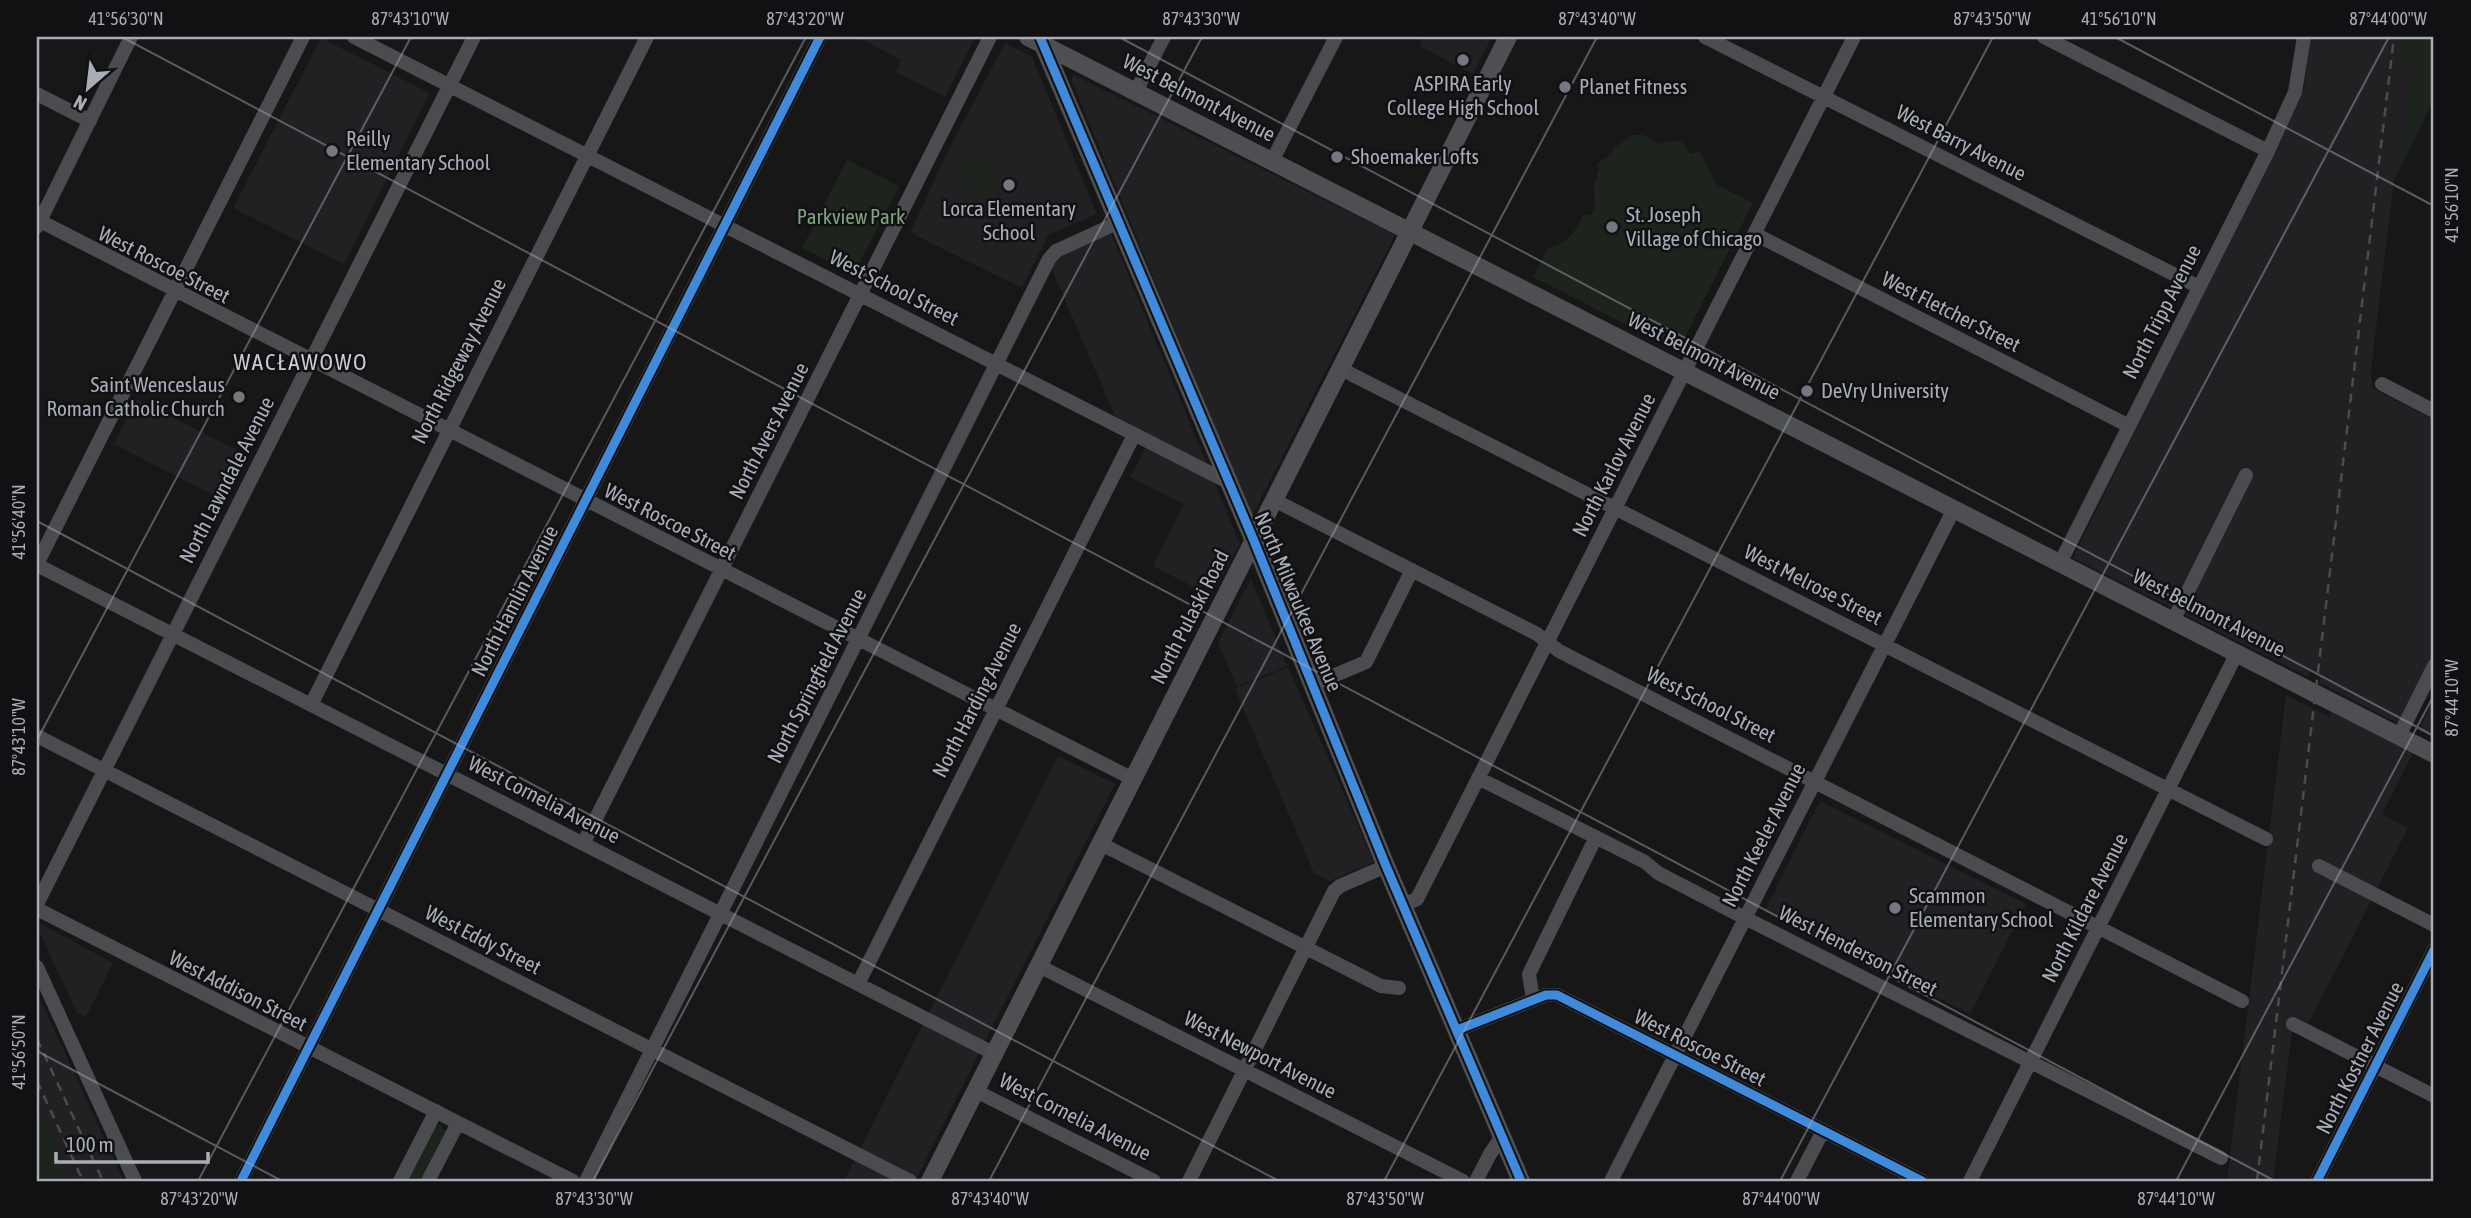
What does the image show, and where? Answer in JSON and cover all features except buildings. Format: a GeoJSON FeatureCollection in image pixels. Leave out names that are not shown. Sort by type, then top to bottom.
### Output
{"type":"FeatureCollection","features":[{"type":"Feature","properties":{"kind":"main road","name":"North Pulaski Road"},"geometry":{"type":"LineString","coordinates":[[930,1181],[1508,37]]}},
{"type":"Feature","properties":{"kind":"main road","name":"West Belmont Avenue"},"geometry":{"type":"LineString","coordinates":[[1037,39],[2434,754]]}},
{"type":"Feature","properties":{"kind":"main road","name":"North Milwaukee Avenue"},"geometry":{"type":"LineString","coordinates":[[1037,39],[1254,541],[1386,866],[1521,1181]]}},
{"type":"Feature","properties":{"kind":"street"},"geometry":{"type":"LineString","coordinates":[[38,225],[131,37]]}},
{"type":"Feature","properties":{"kind":"street"},"geometry":{"type":"LineString","coordinates":[[37,565],[303,37]]}},
{"type":"Feature","properties":{"kind":"street","name":"West School Street"},"geometry":{"type":"LineString","coordinates":[[354,37],[1228,482]]}},
{"type":"Feature","properties":{"kind":"street","name":"North Lawndale Avenue"},"geometry":{"type":"LineString","coordinates":[[37,906],[474,37]]}},
{"type":"Feature","properties":{"kind":"street","name":"North Ridgeway Avenue"},"geometry":{"type":"LineString","coordinates":[[311,705],[647,37]]}},
{"type":"Feature","properties":{"kind":"street","name":"North Hamlin Avenue"},"geometry":{"type":"LineString","coordinates":[[241,1181],[820,37]]}},
{"type":"Feature","properties":{"kind":"street","name":"North Avers Avenue"},"geometry":{"type":"LineString","coordinates":[[583,844],[990,37]]}},
{"type":"Feature","properties":{"kind":"street"},"geometry":{"type":"LineString","coordinates":[[1136,92],[1164,37]]}},
{"type":"Feature","properties":{"kind":"street"},"geometry":{"type":"LineString","coordinates":[[1272,161],[1336,37]]}},
{"type":"Feature","properties":{"kind":"street","name":"West Barry Avenue"},"geometry":{"type":"LineString","coordinates":[[1705,37],[2199,287]]}},
{"type":"Feature","properties":{"kind":"street","name":"North Karlov Avenue"},"geometry":{"type":"LineString","coordinates":[[1403,905],[1417,899],[1854,37]]}},
{"type":"Feature","properties":{"kind":"street"},"geometry":{"type":"LineString","coordinates":[[2044,37],[2268,150]]}},
{"type":"Feature","properties":{"kind":"street","name":"North Tripp Avenue"},"geometry":{"type":"LineString","coordinates":[[2060,563],[2268,150],[2299,79],[2304,37]]}},
{"type":"Feature","properties":{"kind":"street"},"geometry":{"type":"LineString","coordinates":[[37,94],[89,121]]}},
{"type":"Feature","properties":{"kind":"street","name":"North Springfield Avenue"},"geometry":{"type":"LineString","coordinates":[[586,1181],[1053,254],[1117,222]]}},
{"type":"Feature","properties":{"kind":"street","name":"West Roscoe Street"},"geometry":{"type":"LineString","coordinates":[[38,225],[175,289],[1133,779]]}},
{"type":"Feature","properties":{"kind":"street","name":"West Fletcher Street"},"geometry":{"type":"LineString","coordinates":[[1755,234],[2129,426]]}},
{"type":"Feature","properties":{"kind":"street","name":"West Melrose Street"},"geometry":{"type":"LineString","coordinates":[[1341,369],[2266,839]]}},
{"type":"Feature","properties":{"kind":"street"},"geometry":{"type":"LineString","coordinates":[[2382,384],[2434,411]]}},
{"type":"Feature","properties":{"kind":"street","name":"North Harding Avenue"},"geometry":{"type":"LineString","coordinates":[[858,984],[1135,435]]}},
{"type":"Feature","properties":{"kind":"street"},"geometry":{"type":"LineString","coordinates":[[2173,621],[2246,475]]}},
{"type":"Feature","properties":{"kind":"street","name":"West School Street"},"geometry":{"type":"LineString","coordinates":[[1275,500],[1537,634],[1559,651],[2242,1001]]}},
{"type":"Feature","properties":{"kind":"street","name":"North Keeler Avenue"},"geometry":{"type":"LineString","coordinates":[[1611,1181],[1954,509]]}},
{"type":"Feature","properties":{"kind":"street","name":"West Cornelia Avenue"},"geometry":{"type":"LineString","coordinates":[[37,565],[995,1054]]}},
{"type":"Feature","properties":{"kind":"street"},"geometry":{"type":"LineString","coordinates":[[1314,684],[1366,662],[1412,570]]}},
{"type":"Feature","properties":{"kind":"street","name":"North Kildare Avenue"},"geometry":{"type":"LineString","coordinates":[[1970,1181],[2236,653]]}},
{"type":"Feature","properties":{"kind":"street"},"geometry":{"type":"LineString","coordinates":[[2399,736],[2434,666]]}},
{"type":"Feature","properties":{"kind":"street","name":"West Eddy Street"},"geometry":{"type":"LineString","coordinates":[[37,736],[910,1181]]}},
{"type":"Feature","properties":{"kind":"street","name":"West Henderson Street"},"geometry":{"type":"LineString","coordinates":[[1478,778],[1645,862],[1658,873],[1745,918],[2221,1158]]}},
{"type":"Feature","properties":{"kind":"street"},"geometry":{"type":"LineString","coordinates":[[1533,1000],[1529,974],[1596,837]]}},
{"type":"Feature","properties":{"kind":"street"},"geometry":{"type":"LineString","coordinates":[[1101,844],[1381,986],[1399,988]]}},
{"type":"Feature","properties":{"kind":"street"},"geometry":{"type":"LineString","coordinates":[[1189,1181],[1334,891],[1386,866]]}},
{"type":"Feature","properties":{"kind":"street"},"geometry":{"type":"LineString","coordinates":[[2319,866],[2434,925]]}},
{"type":"Feature","properties":{"kind":"street","name":"West Addison Street"},"geometry":{"type":"LineString","coordinates":[[37,906],[573,1181]]}},
{"type":"Feature","properties":{"kind":"street","name":"North Kostner Avenue"},"geometry":{"type":"LineString","coordinates":[[2317,1181],[2434,950]]}},
{"type":"Feature","properties":{"kind":"street","name":"West Newport Avenue"},"geometry":{"type":"LineString","coordinates":[[1039,966],[1463,1181]]}},
{"type":"Feature","properties":{"kind":"street"},"geometry":{"type":"LineString","coordinates":[[37,967],[135,1181]]}},
{"type":"Feature","properties":{"kind":"street","name":"West Roscoe Street"},"geometry":{"type":"LineString","coordinates":[[1457,1030],[1546,995],[1557,995],[1922,1181]]}},
{"type":"Feature","properties":{"kind":"street"},"geometry":{"type":"LineString","coordinates":[[2293,1024],[2434,1096]]}},
{"type":"Feature","properties":{"kind":"street","name":"West Cornelia Avenue"},"geometry":{"type":"LineString","coordinates":[[976,1091],[1154,1181]]}},
{"type":"Feature","properties":{"kind":"street"},"geometry":{"type":"LineString","coordinates":[[400,1181],[436,1111]]}},
{"type":"Feature","properties":{"kind":"street"},"geometry":{"type":"LineString","coordinates":[[428,1181],[458,1123]]}},
{"type":"Feature","properties":{"kind":"street"},"geometry":{"type":"LineString","coordinates":[[1797,1181],[1823,1131]]}},
{"type":"Feature","properties":{"kind":"street"},"geometry":{"type":"LineString","coordinates":[[1476,1181],[1502,1136]]}},
{"type":"Feature","properties":{"kind":"shaded area"},"geometry":{"type":"Polygon","coordinates":[[[857,37],[975,37],[945,97],[896,72],[901,60],[857,37]]]}},
{"type":"Feature","properties":{"kind":"shaded area","name":"ASPIRA Early College High School"},"geometry":{"type":"Polygon","coordinates":[[[1424,37],[1492,37],[1473,74],[1419,46],[1424,37]]]}},
{"type":"Feature","properties":{"kind":"shaded area"},"geometry":{"type":"Polygon","coordinates":[[[2310,37],[2410,37],[2406,45],[2401,46],[2401,56],[2405,63],[2413,62],[2400,168],[2394,180],[2371,370],[2372,388],[2434,420],[2434,653],[2399,724],[2320,683],[2320,676],[2309,670],[2308,677],[2073,558],[2304,88],[2310,37]]]}},
{"type":"Feature","properties":{"kind":"shaded area","name":"Reilly Elementary School"},"geometry":{"type":"Polygon","coordinates":[[[321,38],[430,93],[344,264],[233,208],[321,38]]]}},
{"type":"Feature","properties":{"kind":"shaded area","name":"Lorca Elementary School"},"geometry":{"type":"Polygon","coordinates":[[[1005,43],[1032,57],[1097,214],[1049,234],[1022,288],[911,231],[945,157],[1005,43]]]}},
{"type":"Feature","properties":{"kind":"shaded area"},"geometry":{"type":"Polygon","coordinates":[[[1074,75],[1395,235],[1252,516],[1071,79],[1074,75]]]}},
{"type":"Feature","properties":{"kind":"shaded area"},"geometry":{"type":"Polygon","coordinates":[[[1109,229],[1240,544],[1211,596],[1153,566],[1184,504],[1130,477],[1148,443],[1121,430],[1049,263],[1109,229]]]}},
{"type":"Feature","properties":{"kind":"shaded area"},"geometry":{"type":"Polygon","coordinates":[[[137,399],[247,455],[225,501],[114,444],[137,399]]]}},
{"type":"Feature","properties":{"kind":"shaded area"},"geometry":{"type":"Polygon","coordinates":[[[1251,579],[1287,666],[1237,687],[1218,643],[1251,579]]]}},
{"type":"Feature","properties":{"kind":"shaded area"},"geometry":{"type":"Polygon","coordinates":[[[1288,667],[1374,862],[1330,881],[1314,873],[1235,689],[1288,667]]]}},
{"type":"Feature","properties":{"kind":"shaded area"},"geometry":{"type":"Polygon","coordinates":[[[2286,695],[2329,717],[2330,712],[2413,753],[2382,814],[2408,828],[2309,1023],[2294,1016],[2273,1181],[2227,1181],[2286,695]]]}},
{"type":"Feature","properties":{"kind":"shaded area"},"geometry":{"type":"Polygon","coordinates":[[[2434,698],[2434,738],[2419,730],[2434,698]]]}},
{"type":"Feature","properties":{"kind":"shaded area"},"geometry":{"type":"Polygon","coordinates":[[[1058,756],[1115,784],[915,1181],[844,1181],[1058,756]]]}},
{"type":"Feature","properties":{"kind":"shaded area","name":"Scammon Elementary School"},"geometry":{"type":"Polygon","coordinates":[[[1820,801],[2026,904],[1970,1014],[1765,911],[1820,801]]]}},
{"type":"Feature","properties":{"kind":"shaded area"},"geometry":{"type":"Polygon","coordinates":[[[41,924],[113,963],[86,1017],[77,1013],[38,929],[41,924]]]}},
{"type":"Feature","properties":{"kind":"shaded area"},"geometry":{"type":"Polygon","coordinates":[[[37,993],[124,1181],[71,1181],[37,1106],[37,993]]]}},
{"type":"Feature","properties":{"kind":"green space"},"geometry":{"type":"Polygon","coordinates":[[[2410,37],[2434,37],[2434,99],[2400,168],[2413,62],[2405,63],[2397,54],[2399,45],[2406,45],[2410,37]]]}},
{"type":"Feature","properties":{"kind":"green space"},"geometry":{"type":"Polygon","coordinates":[[[1632,135],[1644,135],[1657,144],[1677,141],[1684,144],[1691,154],[1701,153],[1719,186],[1753,203],[1678,351],[1533,277],[1548,248],[1570,236],[1584,214],[1591,216],[1595,205],[1594,186],[1599,168],[1597,164],[1632,135]]]}},
{"type":"Feature","properties":{"kind":"green space"},"geometry":{"type":"Polygon","coordinates":[[[982,155],[997,190],[972,200],[957,166],[982,155]]]}},
{"type":"Feature","properties":{"kind":"green space","name":"Parkview Park"},"geometry":{"type":"Polygon","coordinates":[[[847,160],[899,186],[854,274],[802,248],[847,160]]]}},
{"type":"Feature","properties":{"kind":"green space"},"geometry":{"type":"Polygon","coordinates":[[[37,1106],[71,1181],[37,1181],[37,1106]]]}},
{"type":"Feature","properties":{"kind":"green space"},"geometry":{"type":"Polygon","coordinates":[[[439,1125],[446,1131],[424,1181],[405,1181],[434,1127],[439,1125]]]}},
{"type":"Feature","properties":{"kind":"railway"},"geometry":{"type":"LineString","coordinates":[[2257,1181],[2394,37]]}},
{"type":"Feature","properties":{"kind":"railway"},"geometry":{"type":"LineString","coordinates":[[37,1039],[103,1181]]}},
{"type":"Feature","properties":{"kind":"railway"},"geometry":{"type":"LineString","coordinates":[[37,1081],[83,1181]]}},
{"type":"Feature","properties":{"kind":"cycle path"},"geometry":{"type":"LineString","coordinates":[[241,1181],[820,37]]}},
{"type":"Feature","properties":{"kind":"cycle path"},"geometry":{"type":"LineString","coordinates":[[1040,37],[1254,541],[1386,866],[1521,1181]]}},
{"type":"Feature","properties":{"kind":"cycle path"},"geometry":{"type":"LineString","coordinates":[[2317,1181],[2434,950]]}},
{"type":"Feature","properties":{"kind":"cycle path"},"geometry":{"type":"LineString","coordinates":[[1457,1030],[1546,995],[1557,995],[1922,1181]]}},
{"type":"Feature","properties":{"kind":"place","name":"ASPIRA Early College High School"},"geometry":{"type":"Point","coordinates":[1463,60]}},
{"type":"Feature","properties":{"kind":"place","name":"Planet Fitness"},"geometry":{"type":"Point","coordinates":[1565,87]}},
{"type":"Feature","properties":{"kind":"place","name":"Reilly Elementary School"},"geometry":{"type":"Point","coordinates":[332,151]}},
{"type":"Feature","properties":{"kind":"place","name":"Shoemaker Lofts"},"geometry":{"type":"Point","coordinates":[1337,157]}},
{"type":"Feature","properties":{"kind":"place","name":"Lorca Elementary School"},"geometry":{"type":"Point","coordinates":[1009,185]}},
{"type":"Feature","properties":{"kind":"place","name":"St. Joseph Village of Chicago"},"geometry":{"type":"Point","coordinates":[1612,227]}},
{"type":"Feature","properties":{"kind":"place","name":"DeVry University"},"geometry":{"type":"Point","coordinates":[1807,391]}},
{"type":"Feature","properties":{"kind":"place","name":"Saint Wenceslaus Roman Catholic Church"},"geometry":{"type":"Point","coordinates":[239,397]}},
{"type":"Feature","properties":{"kind":"place","name":"Scammon Elementary School"},"geometry":{"type":"Point","coordinates":[1895,908]}},
{"type":"Feature","properties":{"kind":"district","name":"WACŁAWOWO"},"geometry":{"type":"Point","coordinates":[301,362]}}]}
